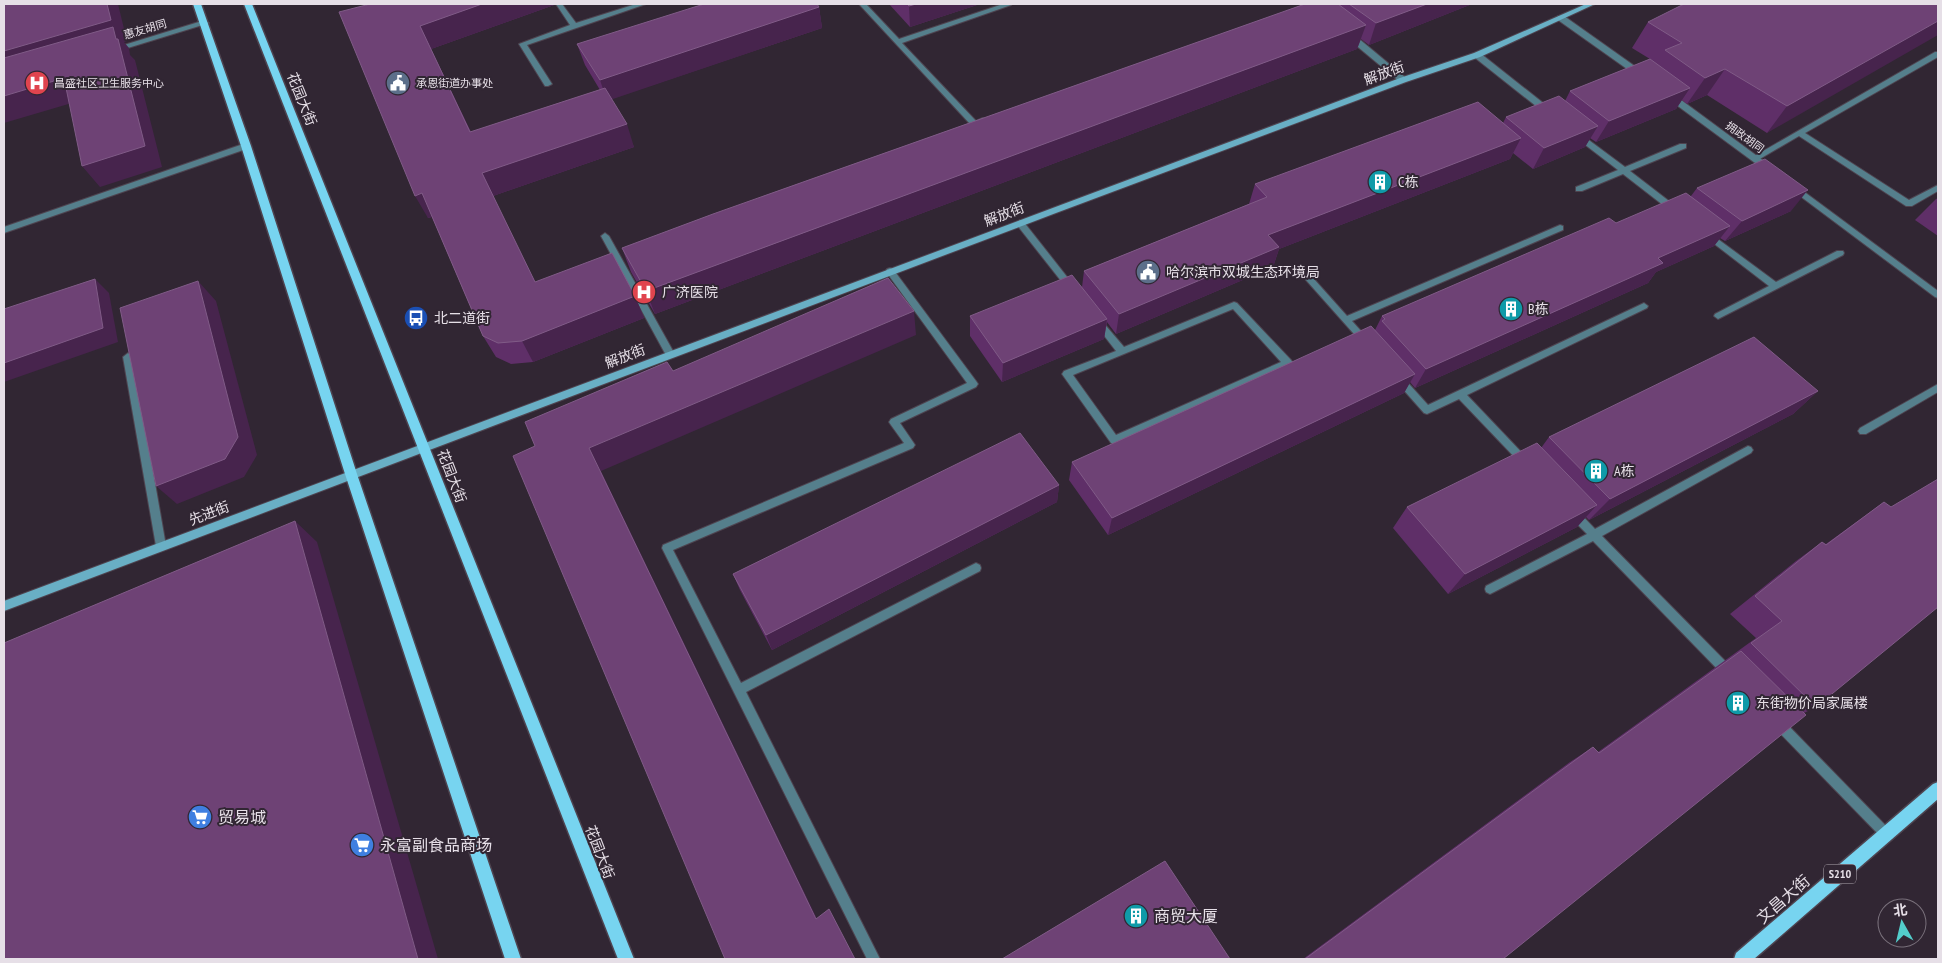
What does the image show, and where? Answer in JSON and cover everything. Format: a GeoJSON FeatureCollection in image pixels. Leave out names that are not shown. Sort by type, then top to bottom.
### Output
{"type":"FeatureCollection","features":[{"type":"Feature","properties":{"kind":"main road"},"geometry":{"type":"LineString","coordinates":[[197,4],[246,146],[350,474],[514,959]]}},
{"type":"Feature","properties":{"kind":"main road","name":"花园大街"},"geometry":{"type":"LineString","coordinates":[[248,4],[626,959]]}},
{"type":"Feature","properties":{"kind":"main road","name":"文昌大街"},"geometry":{"type":"LineString","coordinates":[[1742,959],[1938,789]]}},
{"type":"Feature","properties":{"kind":"street"},"geometry":{"type":"LineString","coordinates":[[558,4],[574,26]]}},
{"type":"Feature","properties":{"kind":"street"},"geometry":{"type":"LineString","coordinates":[[548,84],[523,44],[642,4]]}},
{"type":"Feature","properties":{"kind":"street"},"geometry":{"type":"LineString","coordinates":[[862,4],[975,124]]}},
{"type":"Feature","properties":{"kind":"street"},"geometry":{"type":"LineString","coordinates":[[896,42],[1009,4]]}},
{"type":"Feature","properties":{"kind":"street","name":"解放街"},"geometry":{"type":"LineString","coordinates":[[424,446],[1403,80],[1478,55],[1591,4]]}},
{"type":"Feature","properties":{"kind":"street"},"geometry":{"type":"LineString","coordinates":[[1561,18],[1650,82]]}},
{"type":"Feature","properties":{"kind":"street","name":"惠友胡同"},"geometry":{"type":"LineString","coordinates":[[109,51],[205,23]]}},
{"type":"Feature","properties":{"kind":"street"},"geometry":{"type":"LineString","coordinates":[[1340,29],[1403,80]]}},
{"type":"Feature","properties":{"kind":"street"},"geometry":{"type":"LineString","coordinates":[[1755,158],[1938,54]]}},
{"type":"Feature","properties":{"kind":"street"},"geometry":{"type":"LineString","coordinates":[[1478,55],[1554,116]]}},
{"type":"Feature","properties":{"kind":"street","name":"拥政胡同"},"geometry":{"type":"LineString","coordinates":[[1666,94],[1779,176]]}},
{"type":"Feature","properties":{"kind":"street"},"geometry":{"type":"LineString","coordinates":[[966,128],[994,118]]}},
{"type":"Feature","properties":{"kind":"street"},"geometry":{"type":"LineString","coordinates":[[1569,128],[1684,217]]}},
{"type":"Feature","properties":{"kind":"street"},"geometry":{"type":"LineString","coordinates":[[1800,133],[1909,204],[1938,188]]}},
{"type":"Feature","properties":{"kind":"street"},"geometry":{"type":"LineString","coordinates":[[4,230],[246,146]]}},
{"type":"Feature","properties":{"kind":"street"},"geometry":{"type":"LineString","coordinates":[[1578,189],[1683,146]]}},
{"type":"Feature","properties":{"kind":"street"},"geometry":{"type":"LineString","coordinates":[[1787,182],[1938,295]]}},
{"type":"Feature","properties":{"kind":"street"},"geometry":{"type":"LineString","coordinates":[[1020,223],[1080,299]]}},
{"type":"Feature","properties":{"kind":"street"},"geometry":{"type":"LineString","coordinates":[[1346,320],[1560,228]]}},
{"type":"Feature","properties":{"kind":"street"},"geometry":{"type":"LineString","coordinates":[[1700,229],[1776,287]]}},
{"type":"Feature","properties":{"kind":"street"},"geometry":{"type":"LineString","coordinates":[[605,236],[670,354]]}},
{"type":"Feature","properties":{"kind":"street"},"geometry":{"type":"LineString","coordinates":[[1718,316],[1840,254]]}},
{"type":"Feature","properties":{"kind":"street"},"geometry":{"type":"LineString","coordinates":[[874,959],[667,548],[910,444],[894,422],[973,384],[890,271]]}},
{"type":"Feature","properties":{"kind":"street"},"geometry":{"type":"LineString","coordinates":[[1302,271],[1371,348]]}},
{"type":"Feature","properties":{"kind":"street"},"geometry":{"type":"LineString","coordinates":[[1234,305],[1288,363],[1114,440],[1067,374],[1122,352],[1234,305]]}},
{"type":"Feature","properties":{"kind":"street"},"geometry":{"type":"LineString","coordinates":[[1390,368],[1427,410],[1644,306]]}},
{"type":"Feature","properties":{"kind":"street"},"geometry":{"type":"LineString","coordinates":[[1092,314],[1122,352]]}},
{"type":"Feature","properties":{"kind":"street"},"geometry":{"type":"LineString","coordinates":[[128,357],[161,546]]}},
{"type":"Feature","properties":{"kind":"street"},"geometry":{"type":"LineString","coordinates":[[1863,431],[1938,388]]}},
{"type":"Feature","properties":{"kind":"street"},"geometry":{"type":"LineString","coordinates":[[1460,394],[1534,472]]}},
{"type":"Feature","properties":{"kind":"street","name":"先进街"},"geometry":{"type":"LineString","coordinates":[[4,606],[424,446]]}},
{"type":"Feature","properties":{"kind":"street"},"geometry":{"type":"LineString","coordinates":[[1490,589],[1594,535],[1748,450]]}},
{"type":"Feature","properties":{"kind":"street"},"geometry":{"type":"LineString","coordinates":[[1567,507],[1735,679]]}},
{"type":"Feature","properties":{"kind":"street"},"geometry":{"type":"LineString","coordinates":[[739,690],[976,568]]}},
{"type":"Feature","properties":{"kind":"street"},"geometry":{"type":"LineString","coordinates":[[1769,714],[1886,834]]}},
{"type":"Feature","properties":{"kind":"building"},"geometry":{"type":"Polygon","coordinates":[[[4,4],[107,4],[111,20],[4,51],[4,4]]]}},
{"type":"Feature","properties":{"kind":"building"},"geometry":{"type":"Polygon","coordinates":[[[370,4],[482,4],[420,26],[470,132],[605,88],[627,124],[482,173],[535,282],[612,253],[635,296],[522,341],[498,343],[483,336],[422,193],[415,196],[339,12],[370,4]]]}},
{"type":"Feature","properties":{"kind":"building"},"geometry":{"type":"Polygon","coordinates":[[[704,4],[817,4],[819,7],[600,80],[577,44],[704,4]]]}},
{"type":"Feature","properties":{"kind":"building"},"geometry":{"type":"Polygon","coordinates":[[[1305,4],[1338,4],[1366,25],[646,291],[622,248],[713,214],[1305,4]]]}},
{"type":"Feature","properties":{"kind":"building"},"geometry":{"type":"Polygon","coordinates":[[[1349,4],[1427,4],[1376,23],[1349,4]]]}},
{"type":"Feature","properties":{"kind":"building"},"geometry":{"type":"Polygon","coordinates":[[[1684,4],[1938,4],[1938,21],[1787,106],[1725,69],[1705,78],[1665,50],[1682,43],[1648,22],[1684,4]]]}},
{"type":"Feature","properties":{"kind":"building"},"geometry":{"type":"Polygon","coordinates":[[[113,27],[116,39],[118,39],[145,146],[82,166],[64,78],[4,96],[4,58],[113,27]]]}},
{"type":"Feature","properties":{"kind":"building"},"geometry":{"type":"Polygon","coordinates":[[[1650,59],[1690,88],[1609,121],[1570,91],[1650,59]]]}},
{"type":"Feature","properties":{"kind":"building"},"geometry":{"type":"Polygon","coordinates":[[[1559,96],[1598,126],[1544,148],[1506,117],[1559,96]]]}},
{"type":"Feature","properties":{"kind":"building"},"geometry":{"type":"Polygon","coordinates":[[[1478,102],[1521,138],[1268,235],[1279,247],[1119,314],[1084,271],[1267,197],[1255,184],[1478,102]]]}},
{"type":"Feature","properties":{"kind":"building"},"geometry":{"type":"Polygon","coordinates":[[[1765,159],[1808,190],[1742,221],[1697,188],[1765,159]]]}},
{"type":"Feature","properties":{"kind":"building"},"geometry":{"type":"Polygon","coordinates":[[[1686,193],[1730,226],[1658,258],[1663,263],[1426,369],[1382,321],[1385,319],[1382,316],[1609,218],[1616,223],[1686,193]]]}},
{"type":"Feature","properties":{"kind":"building"},"geometry":{"type":"Polygon","coordinates":[[[1072,275],[1107,319],[1003,363],[970,316],[1072,275]]]}},
{"type":"Feature","properties":{"kind":"building"},"geometry":{"type":"Polygon","coordinates":[[[888,278],[914,311],[589,448],[816,919],[829,909],[855,959],[725,959],[513,456],[535,446],[525,422],[667,362],[673,371],[888,278]]]}},
{"type":"Feature","properties":{"kind":"building"},"geometry":{"type":"Polygon","coordinates":[[[95,279],[103,328],[4,363],[4,309],[95,279]]]}},
{"type":"Feature","properties":{"kind":"building"},"geometry":{"type":"Polygon","coordinates":[[[198,281],[238,437],[225,459],[156,486],[120,308],[198,281]]]}},
{"type":"Feature","properties":{"kind":"building"},"geometry":{"type":"Polygon","coordinates":[[[1371,326],[1415,374],[1112,518],[1072,462],[1371,326]]]}},
{"type":"Feature","properties":{"kind":"building"},"geometry":{"type":"Polygon","coordinates":[[[1754,337],[1818,391],[1610,499],[1549,437],[1754,337]]]}},
{"type":"Feature","properties":{"kind":"building"},"geometry":{"type":"Polygon","coordinates":[[[1020,433],[1059,485],[766,635],[733,574],[1020,433]]]}},
{"type":"Feature","properties":{"kind":"building"},"geometry":{"type":"Polygon","coordinates":[[[1537,443],[1597,505],[1465,574],[1407,507],[1537,443]]]}},
{"type":"Feature","properties":{"kind":"building"},"geometry":{"type":"Polygon","coordinates":[[[1938,479],[1938,607],[1816,707],[1751,643],[1782,621],[1755,596],[1822,542],[1826,545],[1884,502],[1891,507],[1938,479]]]}},
{"type":"Feature","properties":{"kind":"building","name":"贸易城"},"geometry":{"type":"Polygon","coordinates":[[[295,521],[418,959],[4,959],[4,643],[295,521]]]}},
{"type":"Feature","properties":{"kind":"building"},"geometry":{"type":"Polygon","coordinates":[[[1741,651],[1806,715],[1503,959],[1305,959],[1593,747],[1599,753],[1741,651]]]}},
{"type":"Feature","properties":{"kind":"building","name":"商贸大厦"},"geometry":{"type":"Polygon","coordinates":[[[1165,861],[1230,959],[1002,959],[1165,861]]]}},
{"type":"Feature","properties":{"kind":"place","name":"昌盛社区卫生服务中心"},"geometry":{"type":"Point","coordinates":[37,83]}},
{"type":"Feature","properties":{"kind":"place","name":"承恩街道办事处"},"geometry":{"type":"Point","coordinates":[398,83]}},
{"type":"Feature","properties":{"kind":"place","name":"C栋"},"geometry":{"type":"Point","coordinates":[1380,182]}},
{"type":"Feature","properties":{"kind":"place","name":"哈尔滨市双城生态环境局"},"geometry":{"type":"Point","coordinates":[1148,272]}},
{"type":"Feature","properties":{"kind":"place","name":"广济医院"},"geometry":{"type":"Point","coordinates":[644,292]}},
{"type":"Feature","properties":{"kind":"place","name":"B栋"},"geometry":{"type":"Point","coordinates":[1511,309]}},
{"type":"Feature","properties":{"kind":"place","name":"北二道街"},"geometry":{"type":"Point","coordinates":[416,318]}},
{"type":"Feature","properties":{"kind":"place","name":"A栋"},"geometry":{"type":"Point","coordinates":[1596,471]}},
{"type":"Feature","properties":{"kind":"place","name":"东街物价局家属楼"},"geometry":{"type":"Point","coordinates":[1738,703]}},
{"type":"Feature","properties":{"kind":"place","name":"贸易城"},"geometry":{"type":"Point","coordinates":[200,817]}},
{"type":"Feature","properties":{"kind":"place","name":"永富副食品商场"},"geometry":{"type":"Point","coordinates":[362,845]}},
{"type":"Feature","properties":{"kind":"place","name":"商贸大厦"},"geometry":{"type":"Point","coordinates":[1136,916]}}]}
